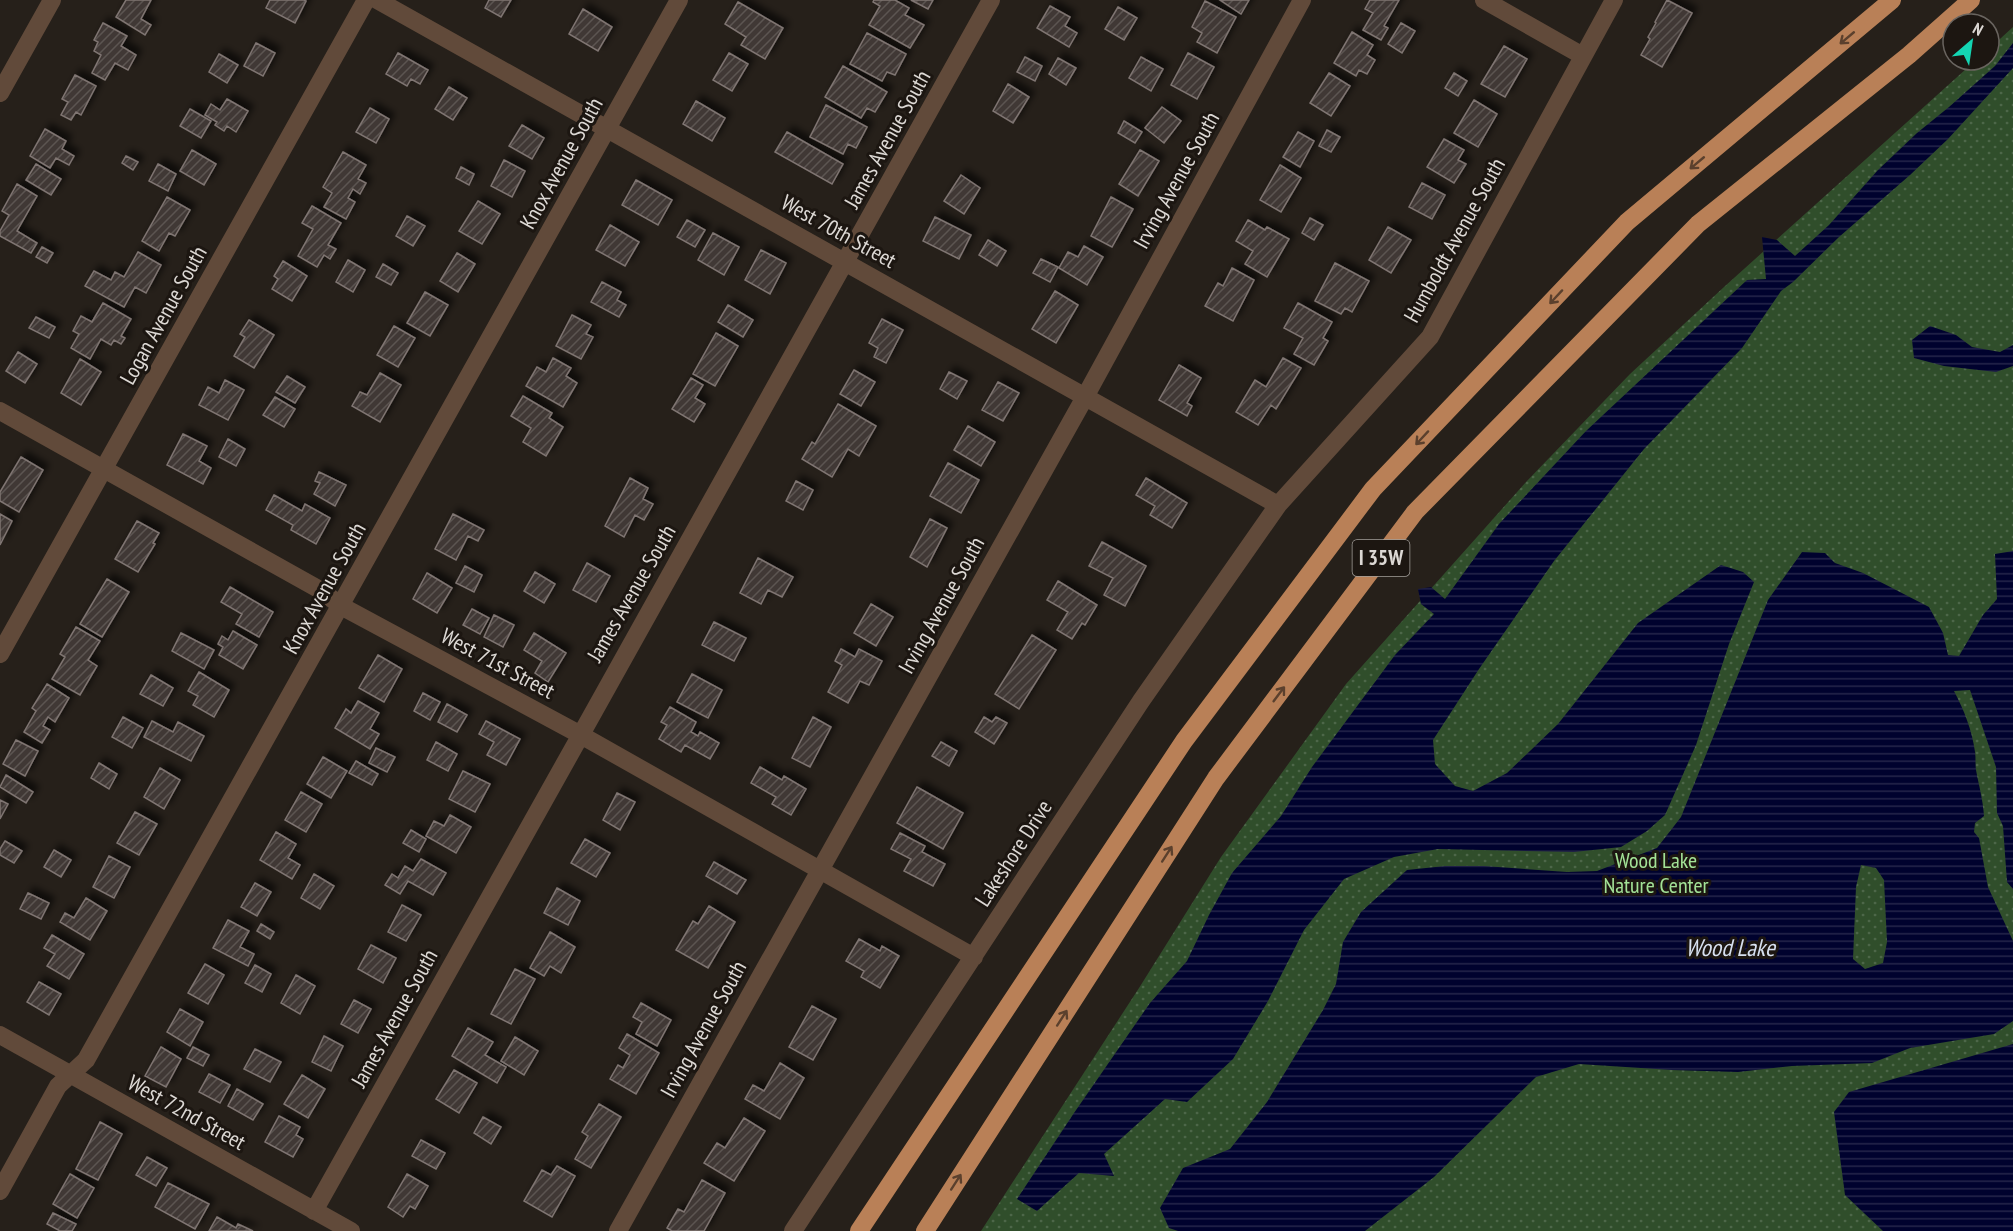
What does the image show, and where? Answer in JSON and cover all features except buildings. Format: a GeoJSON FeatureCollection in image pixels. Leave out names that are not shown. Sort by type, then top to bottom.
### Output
{"type":"FeatureCollection","features":[{"type":"Feature","properties":{"kind":"highway","name":"I 35W"},"geometry":{"type":"LineString","coordinates":[[859,1231],[1184,741],[1373,489],[1627,222],[1892,0]]}},
{"type":"Feature","properties":{"kind":"highway","name":"I 35W"},"geometry":{"type":"LineString","coordinates":[[925,1231],[1216,778],[1415,512],[1698,225],[1909,56],[1971,0]]}},
{"type":"Feature","properties":{"kind":"street"},"geometry":{"type":"LineString","coordinates":[[0,93],[52,0]]}},
{"type":"Feature","properties":{"kind":"street","name":"Logan Avenue South"},"geometry":{"type":"LineString","coordinates":[[0,654],[366,0]]}},
{"type":"Feature","properties":{"kind":"street","name":"West 70th Street"},"geometry":{"type":"LineString","coordinates":[[377,0],[1278,505]]}},
{"type":"Feature","properties":{"kind":"street","name":"Knox Avenue South"},"geometry":{"type":"LineString","coordinates":[[0,1191],[58,1086],[86,1060],[679,0]]}},
{"type":"Feature","properties":{"kind":"street","name":"James Avenue South"},"geometry":{"type":"LineString","coordinates":[[314,1210],[579,734],[846,263],[991,0]]}},
{"type":"Feature","properties":{"kind":"street","name":"Irving Avenue South"},"geometry":{"type":"LineString","coordinates":[[618,1231],[1085,397],[1302,0]]}},
{"type":"Feature","properties":{"kind":"street"},"geometry":{"type":"LineString","coordinates":[[1484,0],[1583,56]]}},
{"type":"Feature","properties":{"kind":"street","name":"Humboldt Avenue South"},"geometry":{"type":"LineString","coordinates":[[1278,505],[1430,337],[1614,0]]}},
{"type":"Feature","properties":{"kind":"street","name":"West 71st Street"},"geometry":{"type":"LineString","coordinates":[[0,411],[322,591],[341,606],[579,734],[975,957]]}},
{"type":"Feature","properties":{"kind":"street","name":"Lakeshore Drive"},"geometry":{"type":"LineString","coordinates":[[794,1231],[1141,700],[1278,505]]}},
{"type":"Feature","properties":{"kind":"street","name":"West 72nd Street"},"geometry":{"type":"LineString","coordinates":[[0,1035],[351,1231]]}},
{"type":"Feature","properties":{"kind":"green space","name":"Wood Lake Nature Center"},"geometry":{"type":"Polygon","coordinates":[[[2013,27],[2013,1231],[981,1231],[1221,857],[1346,684],[1526,482],[1630,374],[1963,72],[2001,72],[2001,38],[2013,27]]]}},
{"type":"Feature","properties":{"kind":"water"},"geometry":{"type":"Polygon","coordinates":[[[2013,43],[2013,68],[1948,139],[1781,291],[1742,348],[1644,449],[1554,561],[1433,740],[1435,764],[1455,786],[1473,791],[1507,773],[1558,724],[1638,623],[1721,565],[1743,572],[1754,582],[1729,644],[1696,745],[1665,815],[1647,831],[1621,847],[1574,852],[1438,849],[1394,857],[1344,879],[1304,930],[1268,1001],[1233,1059],[1187,1102],[1165,1099],[1104,1154],[1114,1176],[1079,1173],[1037,1211],[1017,1199],[1150,1003],[1187,961],[1232,873],[1281,816],[1312,767],[1395,655],[1434,614],[1421,604],[1418,589],[1431,587],[1445,599],[1499,524],[1586,431],[1747,280],[1766,279],[1762,237],[1777,240],[1795,256],[1829,225],[1878,170],[1917,133],[1988,72],[2001,72],[2001,58],[2013,43]]]}},
{"type":"Feature","properties":{"kind":"water"},"geometry":{"type":"Polygon","coordinates":[[[1930,326],[1956,335],[1972,347],[2000,352],[2013,345],[2013,366],[1996,372],[1944,366],[1914,358],[1912,340],[1930,326]]]}},
{"type":"Feature","properties":{"kind":"water","name":"Wood Lake"},"geometry":{"type":"Polygon","coordinates":[[[2013,551],[2013,889],[2007,882],[2003,826],[1997,813],[1996,767],[1970,690],[1954,691],[1972,736],[1983,804],[1984,816],[1975,823],[1974,832],[1979,838],[1988,887],[2013,941],[2013,1021],[1994,1034],[1910,1048],[1872,1063],[1792,1066],[1738,1072],[1579,1064],[1536,1077],[1434,1177],[1365,1231],[1178,1231],[1169,1228],[1160,1208],[1183,1168],[1230,1149],[1267,1102],[1323,1010],[1336,984],[1343,942],[1361,912],[1407,870],[1445,866],[1484,866],[1567,872],[1597,871],[1657,848],[1681,817],[1768,600],[1802,552],[1825,553],[1835,563],[1863,573],[1929,607],[1943,633],[1948,655],[1959,656],[1983,615],[1997,599],[1995,554],[2013,551]],[[1861,865],[1856,887],[1853,959],[1865,969],[1883,963],[1887,942],[1884,880],[1876,868],[1861,865]]]}},
{"type":"Feature","properties":{"kind":"water"},"geometry":{"type":"Polygon","coordinates":[[[2013,1044],[2013,1231],[1883,1231],[1845,1195],[1834,1112],[1849,1092],[2013,1044]]]}}]}
